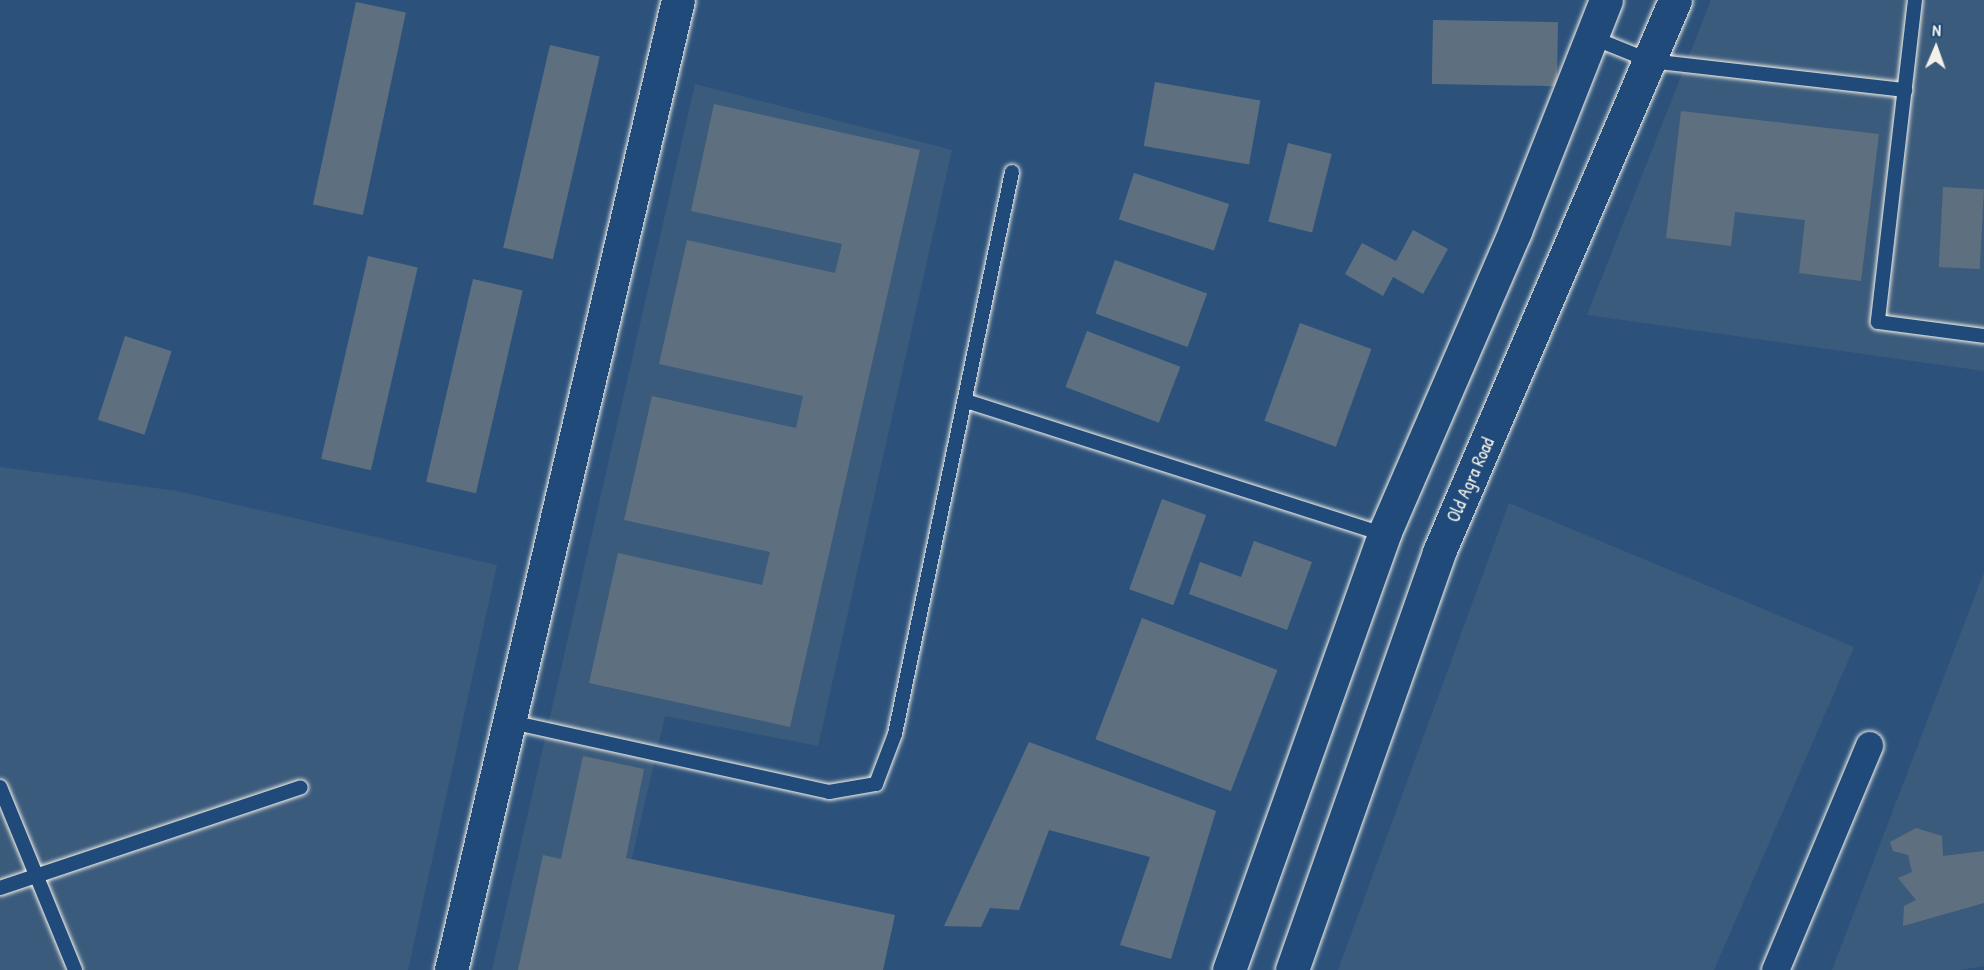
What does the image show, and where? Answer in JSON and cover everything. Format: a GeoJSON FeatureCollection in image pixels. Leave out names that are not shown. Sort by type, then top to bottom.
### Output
{"type":"FeatureCollection","features":[{"type":"Feature","properties":{"kind":"main road"},"geometry":{"type":"LineString","coordinates":[[451,970],[511,722],[678,0]]}},
{"type":"Feature","properties":{"kind":"main road"},"geometry":{"type":"LineString","coordinates":[[1229,968],[1384,534],[1515,231],[1606,0]]}},
{"type":"Feature","properties":{"kind":"main road","name":"Old Agra Road"},"geometry":{"type":"LineString","coordinates":[[1292,970],[1439,552],[1675,0]]}},
{"type":"Feature","properties":{"kind":"street"},"geometry":{"type":"LineString","coordinates":[[1775,970],[1869,745]]}},
{"type":"Feature","properties":{"kind":"lane"},"geometry":{"type":"LineString","coordinates":[[1915,0],[1878,322],[1984,336]]}},
{"type":"Feature","properties":{"kind":"lane"},"geometry":{"type":"LineString","coordinates":[[1591,37],[1650,61],[1905,90]]}},
{"type":"Feature","properties":{"kind":"lane"},"geometry":{"type":"LineString","coordinates":[[511,722],[829,792],[876,784],[895,734],[1012,172]]}},
{"type":"Feature","properties":{"kind":"lane"},"geometry":{"type":"LineString","coordinates":[[966,401],[1384,534]]}},
{"type":"Feature","properties":{"kind":"lane"},"geometry":{"type":"LineString","coordinates":[[0,787],[75,970]]}},
{"type":"Feature","properties":{"kind":"lane"},"geometry":{"type":"LineString","coordinates":[[0,888],[301,787]]}},
{"type":"Feature","properties":{"kind":"shaded area"},"geometry":{"type":"Polygon","coordinates":[[[1711,0],[1984,0],[1984,371],[1587,315],[1711,0]]]}},
{"type":"Feature","properties":{"kind":"shaded area"},"geometry":{"type":"Polygon","coordinates":[[[695,84],[952,150],[818,746],[665,716],[615,931],[805,970],[492,970],[695,84]]]}},
{"type":"Feature","properties":{"kind":"shaded area"},"geometry":{"type":"Polygon","coordinates":[[[0,467],[177,491],[497,565],[408,970],[0,970],[0,467]]]}},
{"type":"Feature","properties":{"kind":"shaded area"},"geometry":{"type":"Polygon","coordinates":[[[1509,503],[1854,647],[1714,970],[1338,970],[1509,503]]]}},
{"type":"Feature","properties":{"kind":"shaded area"},"geometry":{"type":"Polygon","coordinates":[[[1984,572],[1984,966],[1961,970],[1832,970],[1984,572]]]}},
{"type":"Feature","properties":{"kind":"building"},"geometry":{"type":"Polygon","coordinates":[[[356,2],[406,13],[363,215],[313,204],[356,2]]]}},
{"type":"Feature","properties":{"kind":"building"},"geometry":{"type":"Polygon","coordinates":[[[1433,20],[1558,22],[1557,86],[1432,84],[1433,20]]]}},
{"type":"Feature","properties":{"kind":"building"},"geometry":{"type":"Polygon","coordinates":[[[550,45],[600,56],[553,259],[503,248],[550,45]]]}},
{"type":"Feature","properties":{"kind":"building"},"geometry":{"type":"Polygon","coordinates":[[[1155,82],[1260,101],[1249,165],[1144,146],[1155,82]]]}},
{"type":"Feature","properties":{"kind":"building"},"geometry":{"type":"Polygon","coordinates":[[[714,104],[920,150],[790,727],[589,683],[618,553],[762,585],[770,552],[624,520],[652,396],[796,428],[803,396],[659,364],[687,240],[835,273],[842,244],[691,211],[714,104]]]}},
{"type":"Feature","properties":{"kind":"building"},"geometry":{"type":"Polygon","coordinates":[[[1681,111],[1879,134],[1861,281],[1799,273],[1805,220],[1735,212],[1731,246],[1666,238],[1681,111]]]}},
{"type":"Feature","properties":{"kind":"building"},"geometry":{"type":"Polygon","coordinates":[[[1288,143],[1332,154],[1312,232],[1268,222],[1288,143]]]}},
{"type":"Feature","properties":{"kind":"building"},"geometry":{"type":"Polygon","coordinates":[[[1134,173],[1229,204],[1214,251],[1119,220],[1134,173]]]}},
{"type":"Feature","properties":{"kind":"building"},"geometry":{"type":"Polygon","coordinates":[[[1943,187],[1984,189],[1980,269],[1939,267],[1943,187]]]}},
{"type":"Feature","properties":{"kind":"building"},"geometry":{"type":"Polygon","coordinates":[[[1413,230],[1448,249],[1423,294],[1393,277],[1383,296],[1345,274],[1362,243],[1396,261],[1413,230]]]}},
{"type":"Feature","properties":{"kind":"building"},"geometry":{"type":"Polygon","coordinates":[[[368,256],[418,267],[371,470],[321,459],[368,256]]]}},
{"type":"Feature","properties":{"kind":"building"},"geometry":{"type":"Polygon","coordinates":[[[1115,260],[1207,294],[1188,347],[1096,314],[1115,260]]]}},
{"type":"Feature","properties":{"kind":"building"},"geometry":{"type":"Polygon","coordinates":[[[473,279],[523,290],[476,493],[426,482],[473,279]]]}},
{"type":"Feature","properties":{"kind":"building"},"geometry":{"type":"Polygon","coordinates":[[[1300,323],[1371,349],[1336,447],[1264,421],[1300,323]]]}},
{"type":"Feature","properties":{"kind":"building"},"geometry":{"type":"Polygon","coordinates":[[[1087,331],[1180,367],[1159,423],[1065,387],[1087,331]]]}},
{"type":"Feature","properties":{"kind":"building"},"geometry":{"type":"Polygon","coordinates":[[[125,336],[172,351],[144,435],[98,420],[125,336]]]}},
{"type":"Feature","properties":{"kind":"building"},"geometry":{"type":"Polygon","coordinates":[[[1162,499],[1206,515],[1173,605],[1129,589],[1162,499]]]}},
{"type":"Feature","properties":{"kind":"building"},"geometry":{"type":"Polygon","coordinates":[[[1254,541],[1312,562],[1287,630],[1189,594],[1200,562],[1241,577],[1254,541]]]}},
{"type":"Feature","properties":{"kind":"building"},"geometry":{"type":"Polygon","coordinates":[[[1142,618],[1277,670],[1231,791],[1095,739],[1142,618]]]}},
{"type":"Feature","properties":{"kind":"building"},"geometry":{"type":"Polygon","coordinates":[[[1029,742],[1216,811],[1171,959],[1120,945],[1150,857],[1049,830],[1019,910],[990,908],[981,927],[944,926],[1029,742]]]}},
{"type":"Feature","properties":{"kind":"building"},"geometry":{"type":"Polygon","coordinates":[[[583,756],[644,769],[626,858],[895,915],[883,970],[518,970],[543,855],[561,859],[583,756]]]}},
{"type":"Feature","properties":{"kind":"building"},"geometry":{"type":"Polygon","coordinates":[[[1916,828],[1942,836],[1943,856],[1984,851],[1984,903],[1903,926],[1904,906],[1916,900],[1898,878],[1912,872],[1908,855],[1893,851],[1890,842],[1916,828]]]}}]}
